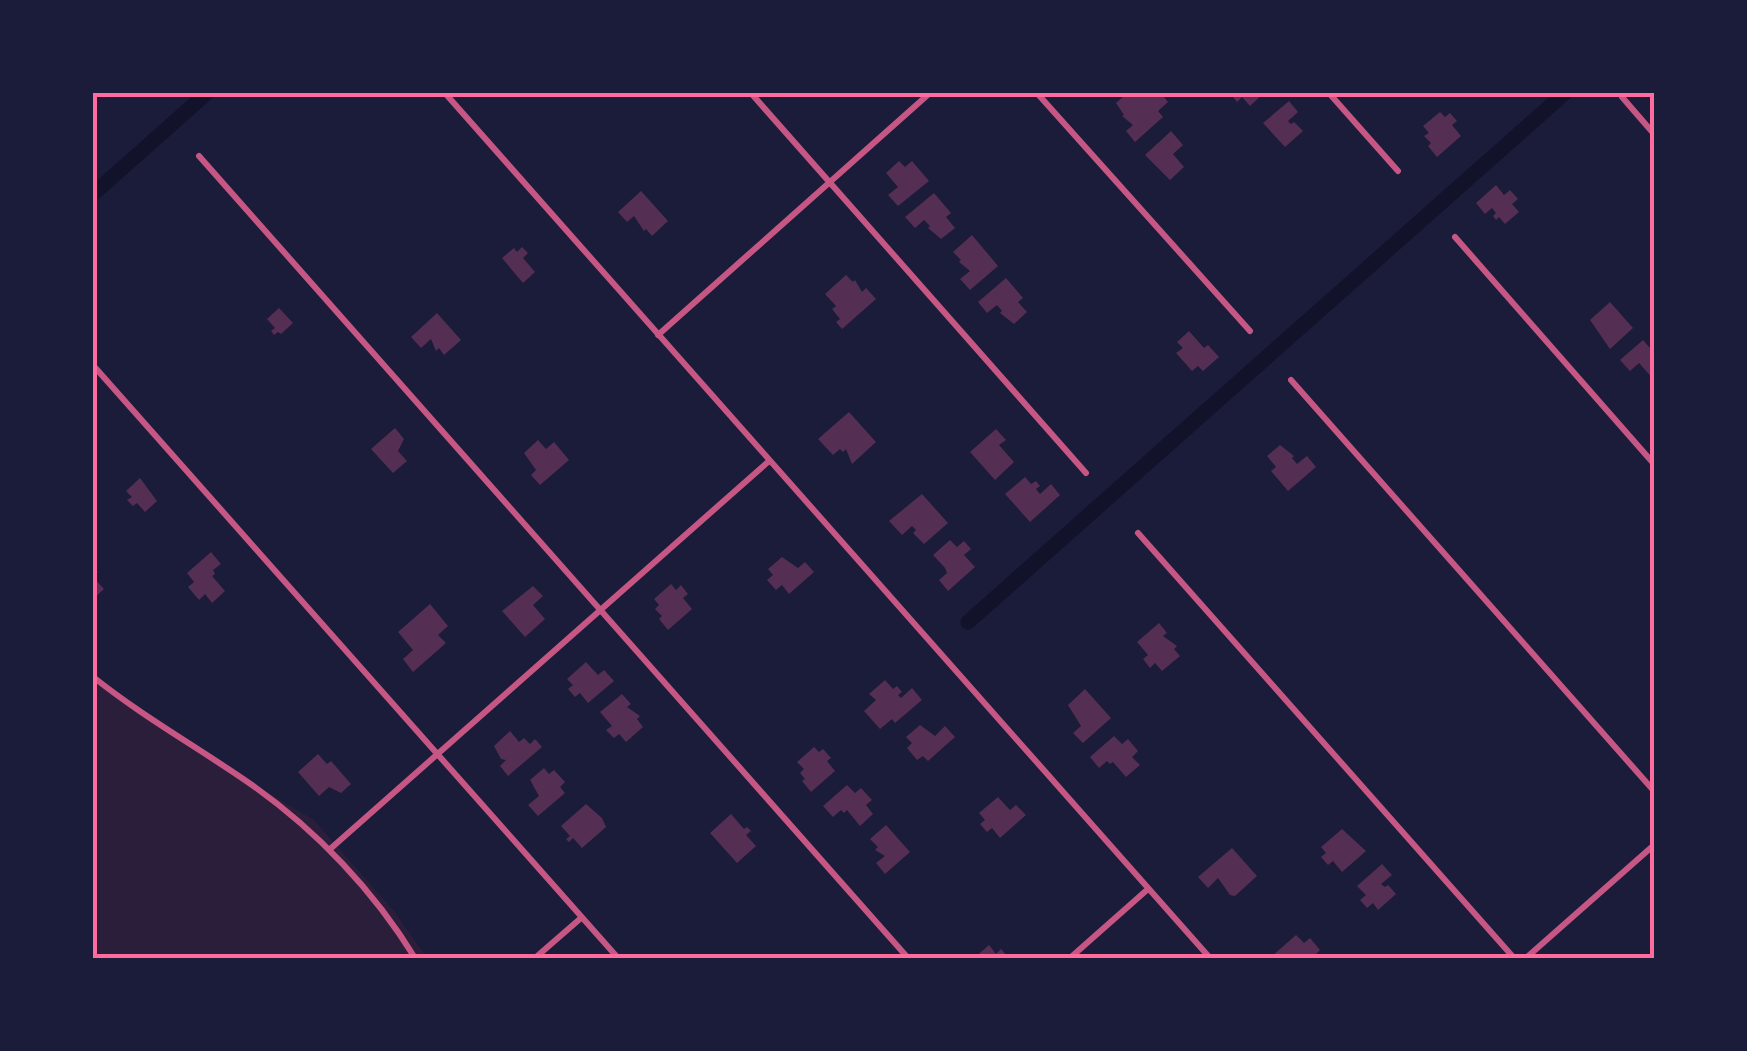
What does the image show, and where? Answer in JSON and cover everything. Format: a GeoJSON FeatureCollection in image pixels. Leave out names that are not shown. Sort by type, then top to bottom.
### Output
{"type":"FeatureCollection","features":[{"type":"Feature","properties":{"kind":"street"},"geometry":{"type":"LineString","coordinates":[[444,92],[1210,958]]}},
{"type":"Feature","properties":{"kind":"street"},"geometry":{"type":"LineString","coordinates":[[750,92],[1086,472]]}},
{"type":"Feature","properties":{"kind":"street"},"geometry":{"type":"LineString","coordinates":[[658,335],[931,92]]}},
{"type":"Feature","properties":{"kind":"street"},"geometry":{"type":"LineString","coordinates":[[1036,92],[1250,331]]}},
{"type":"Feature","properties":{"kind":"street"},"geometry":{"type":"LineString","coordinates":[[1328,92],[1398,171]]}},
{"type":"Feature","properties":{"kind":"street"},"geometry":{"type":"LineString","coordinates":[[1622,97],[1654,134]]}},
{"type":"Feature","properties":{"kind":"street"},"geometry":{"type":"LineString","coordinates":[[199,156],[908,958]]}},
{"type":"Feature","properties":{"kind":"street"},"geometry":{"type":"LineString","coordinates":[[1455,237],[1654,464]]}},
{"type":"Feature","properties":{"kind":"street"},"geometry":{"type":"LineString","coordinates":[[92,364],[618,958]]}},
{"type":"Feature","properties":{"kind":"street"},"geometry":{"type":"LineString","coordinates":[[1291,380],[1654,790]]}},
{"type":"Feature","properties":{"kind":"street"},"geometry":{"type":"LineString","coordinates":[[329,850],[770,462]]}},
{"type":"Feature","properties":{"kind":"street"},"geometry":{"type":"LineString","coordinates":[[1138,534],[1514,958]]}},
{"type":"Feature","properties":{"kind":"street"},"geometry":{"type":"LineString","coordinates":[[92,676],[256,788],[329,850],[415,958]]}},
{"type":"Feature","properties":{"kind":"street"},"geometry":{"type":"LineString","coordinates":[[1526,958],[1654,845]]}},
{"type":"Feature","properties":{"kind":"street"},"geometry":{"type":"LineString","coordinates":[[1070,958],[1148,889]]}},
{"type":"Feature","properties":{"kind":"street"},"geometry":{"type":"LineString","coordinates":[[535,958],[582,918]]}},
{"type":"Feature","properties":{"kind":"shaded area"},"geometry":{"type":"Polygon","coordinates":[[[92,677],[199,752],[314,820],[394,911],[427,958],[93,958],[92,677]]]}},
{"type":"Feature","properties":{"kind":"building"},"geometry":{"type":"Polygon","coordinates":[[[1128,92],[1160,92],[1168,102],[1158,111],[1163,117],[1135,142],[1126,131],[1133,125],[1122,116],[1116,103],[1128,92]]]}},
{"type":"Feature","properties":{"kind":"building"},"geometry":{"type":"Polygon","coordinates":[[[1229,92],[1265,92],[1250,106],[1242,97],[1237,102],[1229,92]]]}},
{"type":"Feature","properties":{"kind":"building"},"geometry":{"type":"Polygon","coordinates":[[[1289,101],[1298,112],[1288,121],[1303,131],[1285,147],[1263,123],[1289,101]]]}},
{"type":"Feature","properties":{"kind":"building"},"geometry":{"type":"Polygon","coordinates":[[[1440,112],[1445,117],[1450,113],[1457,121],[1452,125],[1461,136],[1437,157],[1428,146],[1431,143],[1424,136],[1429,133],[1423,126],[1440,112]]]}},
{"type":"Feature","properties":{"kind":"building"},"geometry":{"type":"Polygon","coordinates":[[[1171,131],[1183,145],[1173,154],[1184,167],[1170,180],[1145,155],[1171,131]]]}},
{"type":"Feature","properties":{"kind":"building"},"geometry":{"type":"Polygon","coordinates":[[[899,161],[905,167],[912,161],[929,181],[898,206],[888,195],[898,187],[886,173],[899,161]]]}},
{"type":"Feature","properties":{"kind":"building"},"geometry":{"type":"Polygon","coordinates":[[[1496,185],[1504,195],[1510,190],[1518,199],[1512,204],[1519,212],[1505,224],[1499,217],[1496,220],[1492,208],[1485,214],[1476,203],[1496,185]]]}},
{"type":"Feature","properties":{"kind":"building"},"geometry":{"type":"Polygon","coordinates":[[[641,191],[668,221],[652,236],[634,216],[627,222],[618,212],[641,191]]]}},
{"type":"Feature","properties":{"kind":"building"},"geometry":{"type":"Polygon","coordinates":[[[934,193],[951,213],[946,217],[955,228],[941,239],[924,220],[915,228],[905,217],[934,193]]]}},
{"type":"Feature","properties":{"kind":"building"},"geometry":{"type":"Polygon","coordinates":[[[972,235],[998,266],[970,290],[960,279],[970,271],[953,252],[972,235]]]}},
{"type":"Feature","properties":{"kind":"building"},"geometry":{"type":"Polygon","coordinates":[[[522,247],[528,253],[523,258],[535,272],[523,283],[502,258],[522,247]]]}},
{"type":"Feature","properties":{"kind":"building"},"geometry":{"type":"Polygon","coordinates":[[[846,275],[855,280],[862,292],[866,288],[876,299],[842,329],[832,309],[836,306],[825,294],[846,275]]]}},
{"type":"Feature","properties":{"kind":"building"},"geometry":{"type":"Polygon","coordinates":[[[1006,278],[1023,298],[1018,302],[1027,312],[1014,324],[1000,313],[997,305],[987,313],[978,302],[1006,278]]]}},
{"type":"Feature","properties":{"kind":"building"},"geometry":{"type":"Polygon","coordinates":[[[1610,302],[1633,328],[1610,349],[1590,320],[1610,302]]]}},
{"type":"Feature","properties":{"kind":"building"},"geometry":{"type":"Polygon","coordinates":[[[279,308],[293,323],[274,335],[271,331],[275,328],[267,319],[279,308]]]}},
{"type":"Feature","properties":{"kind":"building"},"geometry":{"type":"Polygon","coordinates":[[[437,313],[461,340],[444,355],[439,348],[436,351],[431,339],[421,348],[411,337],[437,313]]]}},
{"type":"Feature","properties":{"kind":"building"},"geometry":{"type":"Polygon","coordinates":[[[1189,331],[1204,348],[1208,345],[1219,357],[1203,371],[1198,366],[1192,371],[1176,353],[1183,348],[1177,342],[1189,331]]]}},
{"type":"Feature","properties":{"kind":"building"},"geometry":{"type":"Polygon","coordinates":[[[1643,340],[1650,348],[1654,344],[1654,380],[1639,363],[1630,371],[1620,360],[1643,340]]]}},
{"type":"Feature","properties":{"kind":"building"},"geometry":{"type":"Polygon","coordinates":[[[849,412],[876,442],[852,464],[846,449],[833,455],[818,439],[849,412]]]}},
{"type":"Feature","properties":{"kind":"building"},"geometry":{"type":"Polygon","coordinates":[[[395,428],[404,439],[398,451],[407,461],[393,473],[371,449],[395,428]]]}},
{"type":"Feature","properties":{"kind":"building"},"geometry":{"type":"Polygon","coordinates":[[[996,429],[1006,440],[999,445],[1014,462],[995,480],[970,452],[996,429]]]}},
{"type":"Feature","properties":{"kind":"building"},"geometry":{"type":"Polygon","coordinates":[[[538,440],[546,449],[554,442],[569,460],[540,485],[531,475],[536,470],[524,453],[538,440]]]}},
{"type":"Feature","properties":{"kind":"building"},"geometry":{"type":"Polygon","coordinates":[[[1280,445],[1294,456],[1297,464],[1307,456],[1316,467],[1288,491],[1271,471],[1276,467],[1267,456],[1280,445]]]}},
{"type":"Feature","properties":{"kind":"building"},"geometry":{"type":"Polygon","coordinates":[[[1025,477],[1031,484],[1036,481],[1040,494],[1051,484],[1060,495],[1030,522],[1005,494],[1025,477]]]}},
{"type":"Feature","properties":{"kind":"building"},"geometry":{"type":"Polygon","coordinates":[[[140,478],[157,501],[145,512],[137,503],[133,506],[127,500],[132,497],[126,491],[140,478]]]}},
{"type":"Feature","properties":{"kind":"building"},"geometry":{"type":"Polygon","coordinates":[[[922,494],[948,523],[924,544],[913,533],[916,530],[912,526],[902,535],[889,521],[922,494]]]}},
{"type":"Feature","properties":{"kind":"building"},"geometry":{"type":"Polygon","coordinates":[[[950,540],[957,547],[964,541],[971,549],[964,555],[975,567],[948,591],[939,580],[947,573],[945,568],[933,555],[950,540]]]}},
{"type":"Feature","properties":{"kind":"building"},"geometry":{"type":"Polygon","coordinates":[[[211,552],[221,564],[212,576],[225,591],[212,603],[205,594],[199,600],[188,587],[194,582],[187,573],[211,552]]]}},
{"type":"Feature","properties":{"kind":"building"},"geometry":{"type":"Polygon","coordinates":[[[782,557],[798,568],[805,562],[814,572],[789,594],[782,585],[776,590],[767,580],[773,575],[768,569],[782,557]]]}},
{"type":"Feature","properties":{"kind":"building"},"geometry":{"type":"Polygon","coordinates":[[[92,566],[98,572],[93,577],[104,589],[92,600],[92,566]]]}},
{"type":"Feature","properties":{"kind":"building"},"geometry":{"type":"Polygon","coordinates":[[[671,584],[676,590],[681,585],[688,594],[683,598],[692,609],[668,630],[659,619],[662,616],[655,609],[659,605],[654,599],[671,584]]]}},
{"type":"Feature","properties":{"kind":"building"},"geometry":{"type":"Polygon","coordinates":[[[533,586],[543,596],[533,605],[545,619],[525,637],[502,611],[533,586]]]}},
{"type":"Feature","properties":{"kind":"building"},"geometry":{"type":"Polygon","coordinates":[[[430,604],[448,626],[438,635],[446,643],[413,672],[403,659],[413,650],[398,632],[430,604]]]}},
{"type":"Feature","properties":{"kind":"building"},"geometry":{"type":"Polygon","coordinates":[[[1159,623],[1167,633],[1163,636],[1177,646],[1174,649],[1180,656],[1162,671],[1155,663],[1150,668],[1143,659],[1148,655],[1137,642],[1159,623]]]}},
{"type":"Feature","properties":{"kind":"building"},"geometry":{"type":"Polygon","coordinates":[[[586,662],[598,675],[604,670],[614,681],[588,703],[580,693],[575,697],[568,689],[573,685],[567,679],[586,662]]]}},
{"type":"Feature","properties":{"kind":"building"},"geometry":{"type":"Polygon","coordinates":[[[885,680],[893,689],[897,686],[901,698],[912,688],[922,700],[895,723],[892,719],[880,729],[864,711],[876,700],[869,694],[885,680]]]}},
{"type":"Feature","properties":{"kind":"building"},"geometry":{"type":"Polygon","coordinates":[[[1085,689],[1111,718],[1083,743],[1073,733],[1081,726],[1068,705],[1085,689]]]}},
{"type":"Feature","properties":{"kind":"building"},"geometry":{"type":"Polygon","coordinates":[[[622,694],[631,704],[627,707],[640,716],[637,719],[643,727],[626,742],[619,734],[614,738],[606,730],[612,726],[600,712],[622,694]]]}},
{"type":"Feature","properties":{"kind":"building"},"geometry":{"type":"Polygon","coordinates":[[[920,725],[935,736],[945,726],[955,737],[928,761],[923,756],[917,760],[907,748],[912,743],[906,737],[920,725]]]}},
{"type":"Feature","properties":{"kind":"building"},"geometry":{"type":"Polygon","coordinates":[[[510,731],[519,742],[524,738],[530,744],[535,739],[542,747],[508,776],[500,766],[506,760],[501,759],[494,746],[510,731]]]}},
{"type":"Feature","properties":{"kind":"building"},"geometry":{"type":"Polygon","coordinates":[[[1114,736],[1122,744],[1128,739],[1138,751],[1132,757],[1140,765],[1126,777],[1113,762],[1107,761],[1099,768],[1090,757],[1114,736]]]}},
{"type":"Feature","properties":{"kind":"building"},"geometry":{"type":"Polygon","coordinates":[[[814,747],[819,752],[823,749],[831,758],[827,761],[835,771],[811,792],[802,781],[805,779],[800,773],[804,769],[797,762],[814,747]]]}},
{"type":"Feature","properties":{"kind":"building"},"geometry":{"type":"Polygon","coordinates":[[[318,754],[327,764],[331,761],[351,784],[341,793],[329,787],[319,796],[298,772],[318,754]]]}},
{"type":"Feature","properties":{"kind":"building"},"geometry":{"type":"Polygon","coordinates":[[[544,768],[549,774],[554,770],[565,782],[560,787],[565,793],[538,816],[528,805],[539,796],[530,780],[544,768]]]}},
{"type":"Feature","properties":{"kind":"building"},"geometry":{"type":"Polygon","coordinates":[[[847,785],[855,793],[861,788],[872,800],[866,805],[873,814],[860,826],[847,810],[833,817],[823,806],[847,785]]]}},
{"type":"Feature","properties":{"kind":"building"},"geometry":{"type":"Polygon","coordinates":[[[998,797],[1010,810],[1016,805],[1026,815],[1000,838],[992,828],[987,832],[980,824],[985,820],[979,813],[998,797]]]}},
{"type":"Feature","properties":{"kind":"building"},"geometry":{"type":"Polygon","coordinates":[[[586,804],[606,827],[582,848],[573,838],[569,842],[566,839],[570,836],[561,826],[586,804]]]}},
{"type":"Feature","properties":{"kind":"building"},"geometry":{"type":"Polygon","coordinates":[[[731,814],[744,829],[751,831],[746,835],[756,846],[737,863],[710,833],[731,814]]]}},
{"type":"Feature","properties":{"kind":"building"},"geometry":{"type":"Polygon","coordinates":[[[886,825],[910,852],[885,874],[876,863],[885,856],[875,850],[878,847],[870,839],[886,825]]]}},
{"type":"Feature","properties":{"kind":"building"},"geometry":{"type":"Polygon","coordinates":[[[1342,829],[1366,851],[1342,872],[1333,861],[1328,865],[1321,857],[1326,853],[1321,847],[1342,829]]]}},
{"type":"Feature","properties":{"kind":"building"},"geometry":{"type":"Polygon","coordinates":[[[1232,848],[1257,876],[1235,896],[1218,878],[1208,888],[1198,877],[1232,848]]]}},
{"type":"Feature","properties":{"kind":"building"},"geometry":{"type":"Polygon","coordinates":[[[1382,864],[1392,875],[1381,884],[1388,885],[1396,894],[1378,910],[1373,903],[1367,908],[1360,900],[1366,895],[1357,886],[1382,864]]]}},
{"type":"Feature","properties":{"kind":"building"},"geometry":{"type":"Polygon","coordinates":[[[1296,935],[1304,943],[1310,938],[1320,950],[1317,958],[1272,956],[1296,935]]]}},
{"type":"Feature","properties":{"kind":"building"},"geometry":{"type":"Polygon","coordinates":[[[989,945],[996,954],[1001,949],[1009,958],[974,958],[989,945]]]}},
{"type":"Feature","properties":{"kind":"waterway"},"geometry":{"type":"LineString","coordinates":[[92,195],[208,92]]}},
{"type":"Feature","properties":{"kind":"waterway"},"geometry":{"type":"LineString","coordinates":[[968,622],[1566,92]]}}]}
